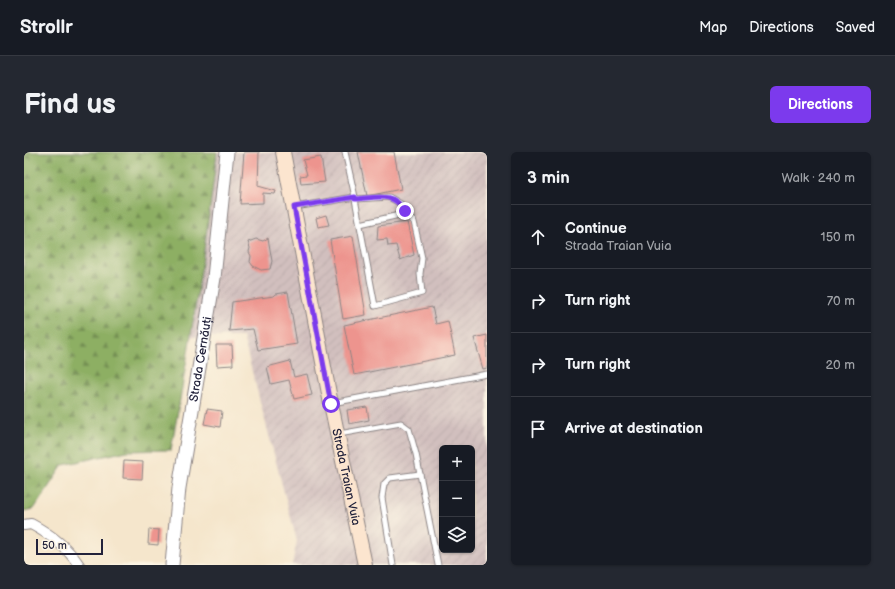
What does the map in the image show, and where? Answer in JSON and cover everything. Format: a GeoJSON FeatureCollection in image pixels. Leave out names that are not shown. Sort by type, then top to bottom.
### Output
{"type":"FeatureCollection","features":[{"type":"Feature","properties":{"kind":"main road","name":"Strada Traian Vuia"},"geometry":{"type":"LineString","coordinates":[[283,152],[331,404],[365,565]]}},
{"type":"Feature","properties":{"kind":"street","name":"Strada Cernăuți"},"geometry":{"type":"LineString","coordinates":[[172,565],[179,488],[214,278],[227,152]]}},
{"type":"Feature","properties":{"kind":"street"},"geometry":{"type":"LineString","coordinates":[[24,525],[31,524],[65,546],[79,565]]}},
{"type":"Feature","properties":{"kind":"lane"},"geometry":{"type":"LineString","coordinates":[[294,207],[355,198],[388,196],[401,204],[414,222],[422,258],[420,274],[422,293],[375,306],[355,198],[345,152]]}},
{"type":"Feature","properties":{"kind":"lane"},"geometry":{"type":"LineString","coordinates":[[360,224],[396,216],[405,211]]}},
{"type":"Feature","properties":{"kind":"lane"},"geometry":{"type":"LineString","coordinates":[[331,404],[487,374]]}},
{"type":"Feature","properties":{"kind":"lane"},"geometry":{"type":"LineString","coordinates":[[338,434],[401,423],[409,430],[420,474],[438,565]]}},
{"type":"Feature","properties":{"kind":"lane"},"geometry":{"type":"LineString","coordinates":[[393,565],[382,498],[384,484],[390,478],[420,474]]}},
{"type":"Feature","properties":{"kind":"shaded area"},"geometry":{"type":"Polygon","coordinates":[[[217,152],[487,152],[487,565],[292,565],[297,541],[243,337],[191,337],[217,152]]]}},
{"type":"Feature","properties":{"kind":"green space"},"geometry":{"type":"Polygon","coordinates":[[[24,152],[217,152],[196,301],[171,450],[127,451],[63,465],[34,509],[24,511],[24,152]]]}},
{"type":"Feature","properties":{"kind":"building"},"geometry":{"type":"Polygon","coordinates":[[[244,152],[259,152],[258,186],[276,191],[275,194],[263,193],[263,203],[240,204],[244,152]]]}},
{"type":"Feature","properties":{"kind":"building"},"geometry":{"type":"Polygon","coordinates":[[[358,152],[394,152],[401,189],[367,196],[358,152]]]}},
{"type":"Feature","properties":{"kind":"building"},"geometry":{"type":"Polygon","coordinates":[[[321,157],[325,182],[301,184],[300,176],[307,175],[303,160],[321,157]]]}},
{"type":"Feature","properties":{"kind":"building"},"geometry":{"type":"Polygon","coordinates":[[[326,215],[329,225],[318,227],[316,218],[326,215]]]}},
{"type":"Feature","properties":{"kind":"building"},"geometry":{"type":"Polygon","coordinates":[[[407,222],[414,255],[400,260],[396,245],[388,246],[387,239],[377,240],[378,226],[407,222]]]}},
{"type":"Feature","properties":{"kind":"building"},"geometry":{"type":"Polygon","coordinates":[[[353,236],[366,315],[343,319],[330,240],[353,236]]]}},
{"type":"Feature","properties":{"kind":"building"},"geometry":{"type":"Polygon","coordinates":[[[268,238],[272,261],[270,269],[261,270],[253,266],[250,262],[251,256],[248,242],[256,239],[263,241],[268,238]]]}},
{"type":"Feature","properties":{"kind":"building"},"geometry":{"type":"Polygon","coordinates":[[[288,292],[297,344],[258,350],[253,329],[229,331],[232,302],[274,296],[276,294],[288,292]]]}},
{"type":"Feature","properties":{"kind":"building"},"geometry":{"type":"Polygon","coordinates":[[[432,307],[436,324],[448,321],[455,355],[354,375],[344,325],[432,307]]]}},
{"type":"Feature","properties":{"kind":"building"},"geometry":{"type":"Polygon","coordinates":[[[487,335],[487,368],[483,369],[474,338],[487,335]]]}},
{"type":"Feature","properties":{"kind":"building"},"geometry":{"type":"Polygon","coordinates":[[[216,345],[232,345],[233,365],[217,366],[216,345]]]}},
{"type":"Feature","properties":{"kind":"building"},"geometry":{"type":"Polygon","coordinates":[[[290,361],[294,377],[307,374],[312,395],[294,399],[289,380],[271,384],[267,367],[290,361]]]}},
{"type":"Feature","properties":{"kind":"building"},"geometry":{"type":"Polygon","coordinates":[[[367,407],[369,420],[349,424],[347,410],[367,407]]]}},
{"type":"Feature","properties":{"kind":"building"},"geometry":{"type":"Polygon","coordinates":[[[207,409],[222,411],[220,427],[204,424],[207,409]]]}},
{"type":"Feature","properties":{"kind":"building"},"geometry":{"type":"Polygon","coordinates":[[[124,461],[143,462],[142,479],[123,478],[124,461]]]}},
{"type":"Feature","properties":{"kind":"building"},"geometry":{"type":"Polygon","coordinates":[[[149,529],[159,530],[158,545],[148,544],[149,529]]]}},
{"type":"Feature","properties":{"kind":"route"},"geometry":{"type":"LineString","coordinates":[[331,404],[294,207],[355,197],[355,199],[388,196],[401,204],[405,211]]}}]}
